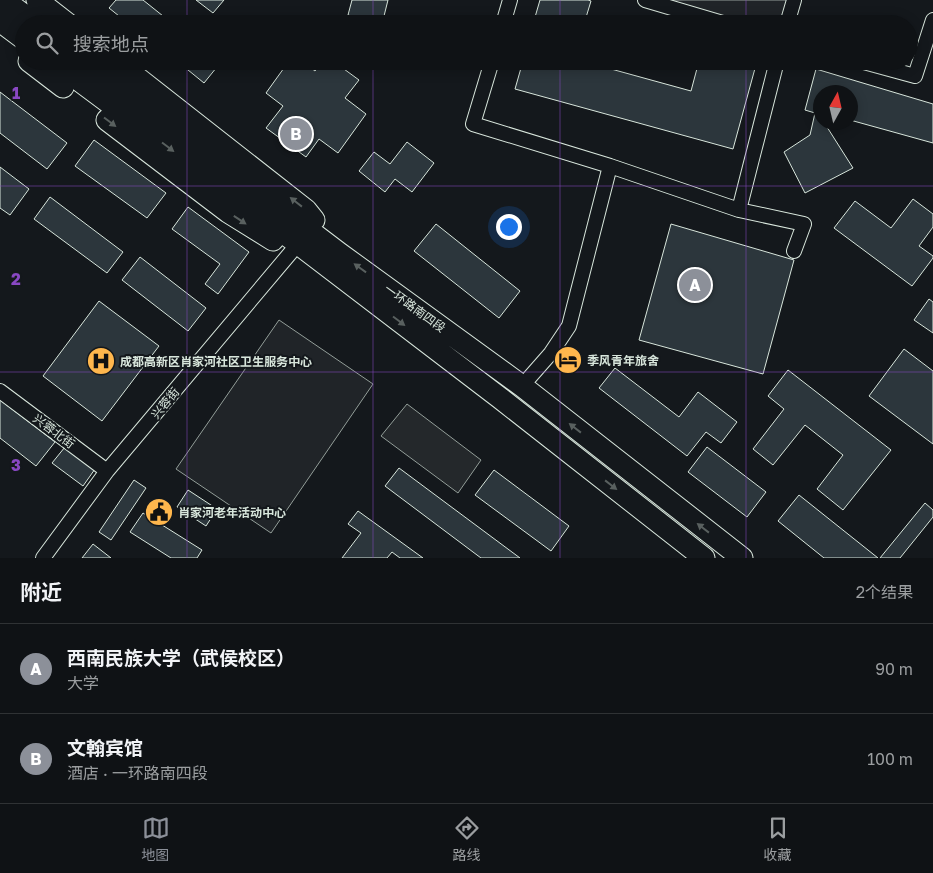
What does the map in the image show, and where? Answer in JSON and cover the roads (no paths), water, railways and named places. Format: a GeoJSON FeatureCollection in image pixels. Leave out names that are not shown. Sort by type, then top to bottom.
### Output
{"type":"FeatureCollection","features":[{"type":"Feature","properties":{"kind":"main road"},"geometry":{"type":"LineString","coordinates":[[4,0],[24,15]]}},
{"type":"Feature","properties":{"kind":"main road"},"geometry":{"type":"LineString","coordinates":[[37,0],[56,15]]}},
{"type":"Feature","properties":{"kind":"main road"},"geometry":{"type":"LineString","coordinates":[[0,21],[15,32]]}},
{"type":"Feature","properties":{"kind":"main road"},"geometry":{"type":"LineString","coordinates":[[0,39],[15,50]]}},
{"type":"Feature","properties":{"kind":"main road"},"geometry":{"type":"LineString","coordinates":[[41,70],[228,212],[292,252],[336,262]]}},
{"type":"Feature","properties":{"kind":"main road","name":"一环路南四段"},"geometry":{"type":"LineString","coordinates":[[64,70],[336,262],[522,386],[742,558]]}},
{"type":"Feature","properties":{"kind":"main road","name":"一环路南四段"},"geometry":{"type":"LineString","coordinates":[[97,70],[336,262],[500,398],[704,558]]}},
{"type":"Feature","properties":{"kind":"main road"},"geometry":{"type":"LineString","coordinates":[[127,70],[306,210],[336,262]]}},
{"type":"Feature","properties":{"kind":"street"},"geometry":{"type":"LineString","coordinates":[[506,15],[510,0]]}},
{"type":"Feature","properties":{"kind":"street"},"geometry":{"type":"LineString","coordinates":[[645,0],[696,15]]}},
{"type":"Feature","properties":{"kind":"street"},"geometry":{"type":"LineString","coordinates":[[790,15],[794,0]]}},
{"type":"Feature","properties":{"kind":"street"},"geometry":{"type":"LineString","coordinates":[[918,69],[933,20]]}},
{"type":"Feature","properties":{"kind":"street"},"geometry":{"type":"LineString","coordinates":[[489,70],[474,124],[610,166],[739,210],[804,224],[794,251]]}},
{"type":"Feature","properties":{"kind":"street"},"geometry":{"type":"LineString","coordinates":[[739,210],[775,70]]}},
{"type":"Feature","properties":{"kind":"street"},"geometry":{"type":"LineString","coordinates":[[894,70],[916,76],[918,70]]}},
{"type":"Feature","properties":{"kind":"street"},"geometry":{"type":"LineString","coordinates":[[522,386],[551,353],[569,326],[610,166]]}},
{"type":"Feature","properties":{"kind":"street","name":"兴蓉街"},"geometry":{"type":"LineString","coordinates":[[43,558],[107,471],[292,252]]}},
{"type":"Feature","properties":{"kind":"street","name":"兴蓉北街"},"geometry":{"type":"LineString","coordinates":[[0,391],[107,471]]}},
{"type":"Feature","properties":{"kind":"place","name":"文翰宾馆"},"geometry":{"type":"Point","coordinates":[296,134]}},
{"type":"Feature","properties":{"kind":"place","name":"西南民族大学（武侯校区）"},"geometry":{"type":"Point","coordinates":[695,285]}},
{"type":"Feature","properties":{"kind":"place","name":"季风青年旅舍"},"geometry":{"type":"Point","coordinates":[568,360]}},
{"type":"Feature","properties":{"kind":"place","name":"成都高新区肖家河社区卫生服务中心"},"geometry":{"type":"Point","coordinates":[101,361]}},
{"type":"Feature","properties":{"kind":"place","name":"肖家河老年活动中心"},"geometry":{"type":"Point","coordinates":[159,512]}}]}
